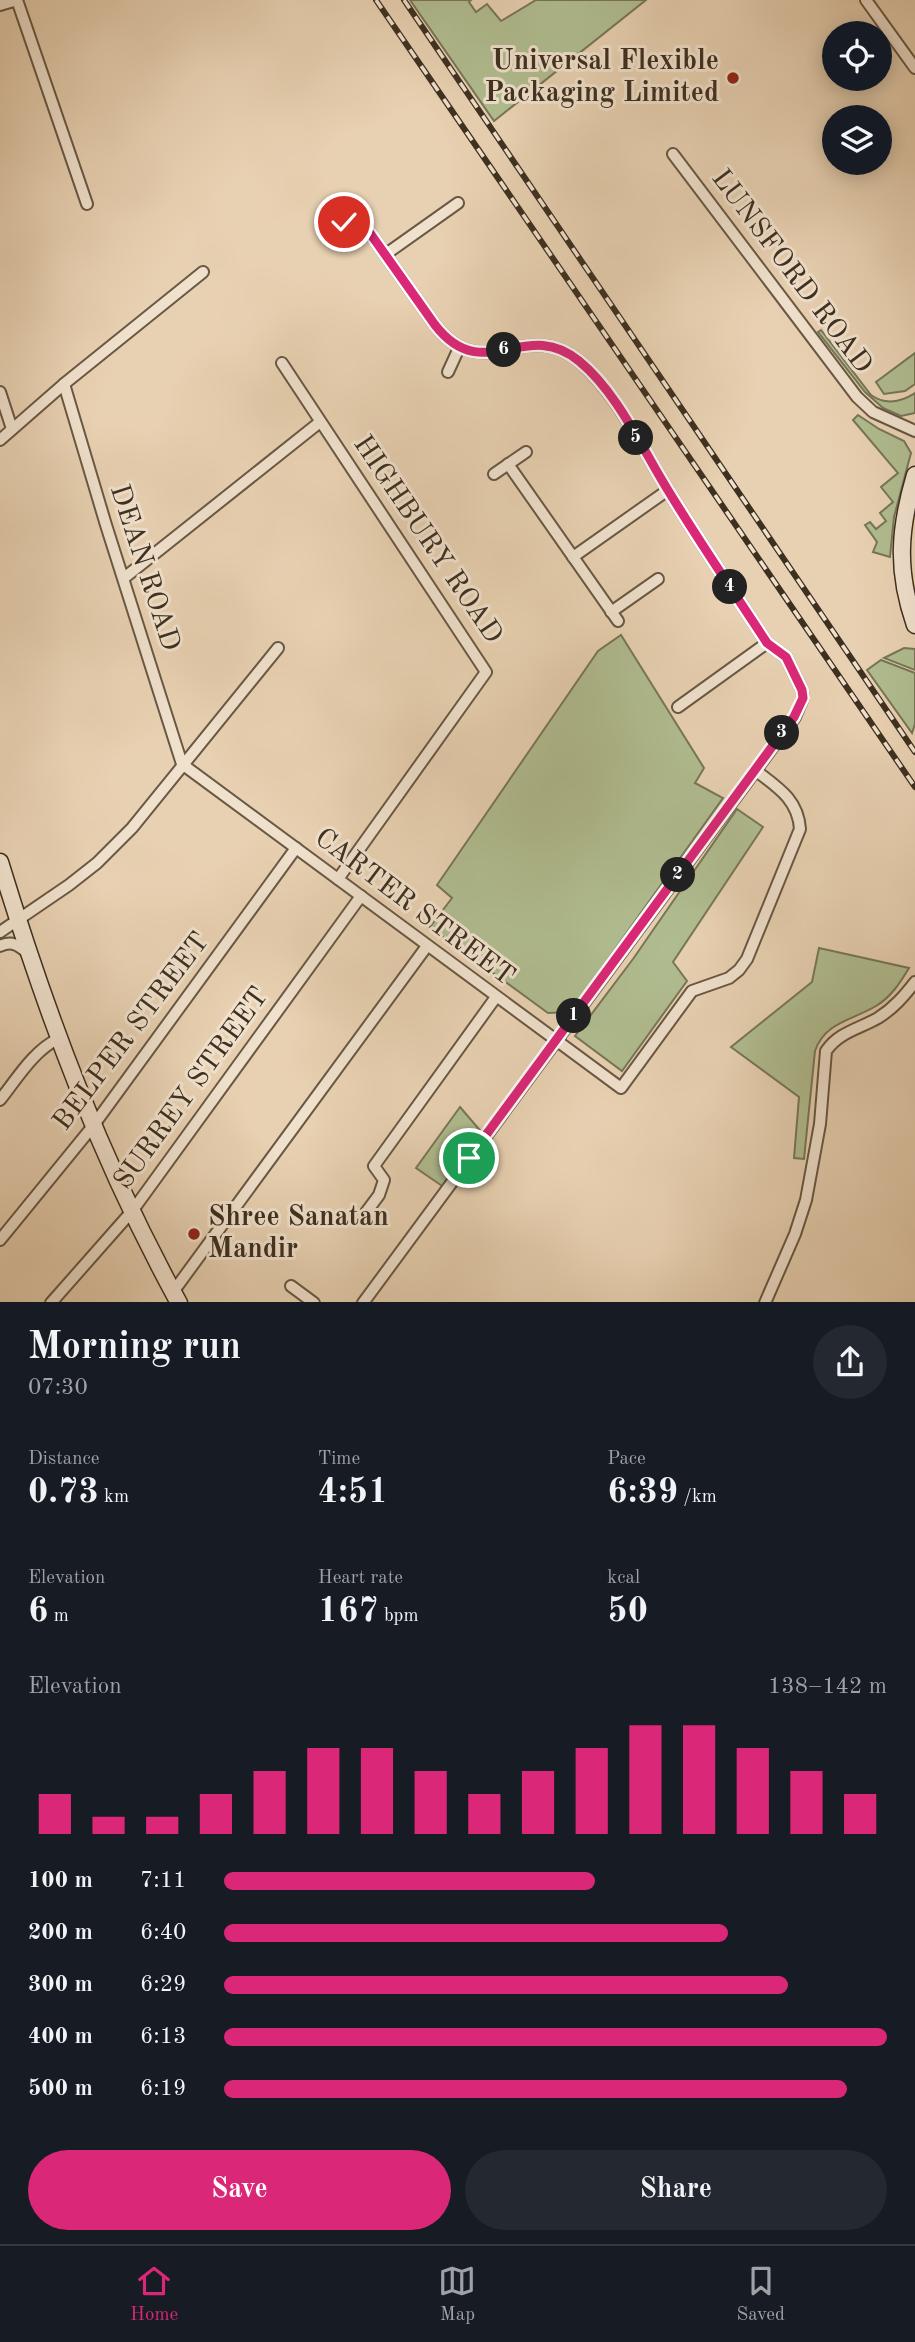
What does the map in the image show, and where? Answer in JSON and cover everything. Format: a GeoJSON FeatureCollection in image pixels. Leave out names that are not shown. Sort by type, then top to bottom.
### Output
{"type":"FeatureCollection","features":[{"type":"Feature","properties":{"kind":"street"},"geometry":{"type":"LineString","coordinates":[[0,5],[17,0],[87,204]]}},
{"type":"Feature","properties":{"kind":"street"},"geometry":{"type":"LineString","coordinates":[[866,0],[915,68]]}},
{"type":"Feature","properties":{"kind":"street","name":"LUNSFORD ROAD"},"geometry":{"type":"LineString","coordinates":[[673,154],[858,397],[873,412],[915,431]]}},
{"type":"Feature","properties":{"kind":"street"},"geometry":{"type":"LineString","coordinates":[[386,254],[458,203]]}},
{"type":"Feature","properties":{"kind":"street"},"geometry":{"type":"LineString","coordinates":[[335,229],[355,212],[435,325],[446,339],[459,348],[469,352],[491,353],[527,344],[539,345],[551,347],[578,359],[605,387],[767,643],[786,657],[802,690],[803,698],[794,717],[364,1302]]}},
{"type":"Feature","properties":{"kind":"street"},"geometry":{"type":"LineString","coordinates":[[0,440],[64,384],[203,272]]}},
{"type":"Feature","properties":{"kind":"street"},"geometry":{"type":"LineString","coordinates":[[448,372],[459,348]]}},
{"type":"Feature","properties":{"kind":"street","name":"HIGHBURY ROAD"},"geometry":{"type":"LineString","coordinates":[[282,363],[486,671],[338,879]]}},
{"type":"Feature","properties":{"kind":"street","name":"DEAN ROAD"},"geometry":{"type":"LineString","coordinates":[[64,384],[182,764]]}},
{"type":"Feature","properties":{"kind":"street"},"geometry":{"type":"LineString","coordinates":[[0,393],[12,429]]}},
{"type":"Feature","properties":{"kind":"street"},"geometry":{"type":"LineString","coordinates":[[124,578],[320,422]]}},
{"type":"Feature","properties":{"kind":"street"},"geometry":{"type":"LineString","coordinates":[[494,474],[526,452]]}},
{"type":"Feature","properties":{"kind":"street"},"geometry":{"type":"LineString","coordinates":[[508,464],[614,617],[658,579]]}},
{"type":"Feature","properties":{"kind":"street"},"geometry":{"type":"LineString","coordinates":[[915,475],[900,555],[902,580],[915,625]]}},
{"type":"Feature","properties":{"kind":"street"},"geometry":{"type":"LineString","coordinates":[[572,556],[668,490]]}},
{"type":"Feature","properties":{"kind":"street"},"geometry":{"type":"LineString","coordinates":[[678,707],[767,643]]}},
{"type":"Feature","properties":{"kind":"street"},"geometry":{"type":"LineString","coordinates":[[0,932],[97,863],[132,828],[278,648]]}},
{"type":"Feature","properties":{"kind":"street","name":"CARTER STREET"},"geometry":{"type":"LineString","coordinates":[[182,764],[621,1088],[692,991],[729,978],[739,970],[753,948],[800,829],[800,817],[788,796],[755,770]]}},
{"type":"Feature","properties":{"kind":"street","name":"BELPER STREET"},"geometry":{"type":"LineString","coordinates":[[0,1240],[93,1126],[296,848]]}},
{"type":"Feature","properties":{"kind":"street"},"geometry":{"type":"LineString","coordinates":[[0,862],[58,1039],[93,1126],[176,1297],[427,946]]}},
{"type":"Feature","properties":{"kind":"street","name":"SURREY STREET"},"geometry":{"type":"LineString","coordinates":[[52,1302],[132,1210],[361,897]]}},
{"type":"Feature","properties":{"kind":"street"},"geometry":{"type":"LineString","coordinates":[[0,946],[7,943],[17,944],[29,954]]}},
{"type":"Feature","properties":{"kind":"street"},"geometry":{"type":"LineString","coordinates":[[765,1302],[795,1234],[806,1200],[820,1124],[826,1051],[843,1033],[880,1017],[901,1000],[915,982]]}},
{"type":"Feature","properties":{"kind":"street"},"geometry":{"type":"LineString","coordinates":[[362,1219],[379,1195],[384,1180],[374,1166],[496,997]]}},
{"type":"Feature","properties":{"kind":"street"},"geometry":{"type":"LineString","coordinates":[[0,1100],[36,1056],[58,1039]]}},
{"type":"Feature","properties":{"kind":"street"},"geometry":{"type":"LineString","coordinates":[[291,1286],[313,1302]]}},
{"type":"Feature","properties":{"kind":"green space"},"geometry":{"type":"Polygon","coordinates":[[[410,0],[471,0],[469,2],[476,12],[487,4],[501,21],[536,0],[646,0],[494,121],[410,0]]]}},
{"type":"Feature","properties":{"kind":"green space"},"geometry":{"type":"Polygon","coordinates":[[[821,330],[871,395],[893,401],[915,393],[915,413],[901,416],[883,408],[865,392],[818,332],[821,330]]]}},
{"type":"Feature","properties":{"kind":"green space"},"geometry":{"type":"Polygon","coordinates":[[[915,353],[915,384],[905,391],[884,394],[876,382],[915,353]]]}},
{"type":"Feature","properties":{"kind":"green space"},"geometry":{"type":"Polygon","coordinates":[[[858,415],[904,441],[911,453],[894,517],[890,557],[873,552],[877,542],[865,525],[870,522],[876,529],[886,521],[880,513],[893,502],[881,487],[898,473],[853,420],[858,415]]]}},
{"type":"Feature","properties":{"kind":"green space"},"geometry":{"type":"Polygon","coordinates":[[[621,635],[704,768],[695,783],[723,798],[570,1012],[548,1013],[430,927],[452,898],[437,885],[598,651],[621,635]]]}},
{"type":"Feature","properties":{"kind":"green space"},"geometry":{"type":"Polygon","coordinates":[[[904,648],[915,649],[915,670],[884,658],[904,648]]]}},
{"type":"Feature","properties":{"kind":"green space"},"geometry":{"type":"Polygon","coordinates":[[[881,660],[915,673],[915,724],[912,733],[867,670],[881,660]]]}},
{"type":"Feature","properties":{"kind":"green space"},"geometry":{"type":"Polygon","coordinates":[[[737,809],[763,827],[673,962],[687,981],[622,1071],[575,1036],[633,959],[737,809]]]}},
{"type":"Feature","properties":{"kind":"green space"},"geometry":{"type":"Polygon","coordinates":[[[819,948],[909,968],[886,998],[833,1028],[820,1041],[815,1051],[804,1159],[794,1158],[799,1097],[731,1047],[812,982],[819,948]]]}},
{"type":"Feature","properties":{"kind":"green space"},"geometry":{"type":"Polygon","coordinates":[[[460,1107],[484,1135],[445,1188],[416,1168],[460,1107]]]}},
{"type":"Feature","properties":{"kind":"railway"},"geometry":{"type":"LineString","coordinates":[[376,0],[915,787]]}},
{"type":"Feature","properties":{"kind":"railway"},"geometry":{"type":"LineString","coordinates":[[404,0],[915,752]]}},
{"type":"Feature","properties":{"kind":"place","name":"Universal Flexible Packaging Limited"},"geometry":{"type":"Point","coordinates":[733,78]}},
{"type":"Feature","properties":{"kind":"place","name":"Shree Sanatan Mandir"},"geometry":{"type":"Point","coordinates":[194,1234]}},
{"type":"Feature","properties":{"kind":"route"},"geometry":{"type":"LineString","coordinates":[[344,222],[355,212],[435,325],[446,339],[459,348],[469,352],[491,353],[514,346],[539,345],[551,347],[578,359],[605,387],[767,643],[786,657],[802,690],[803,698],[794,717],[469,1158]]}}]}
